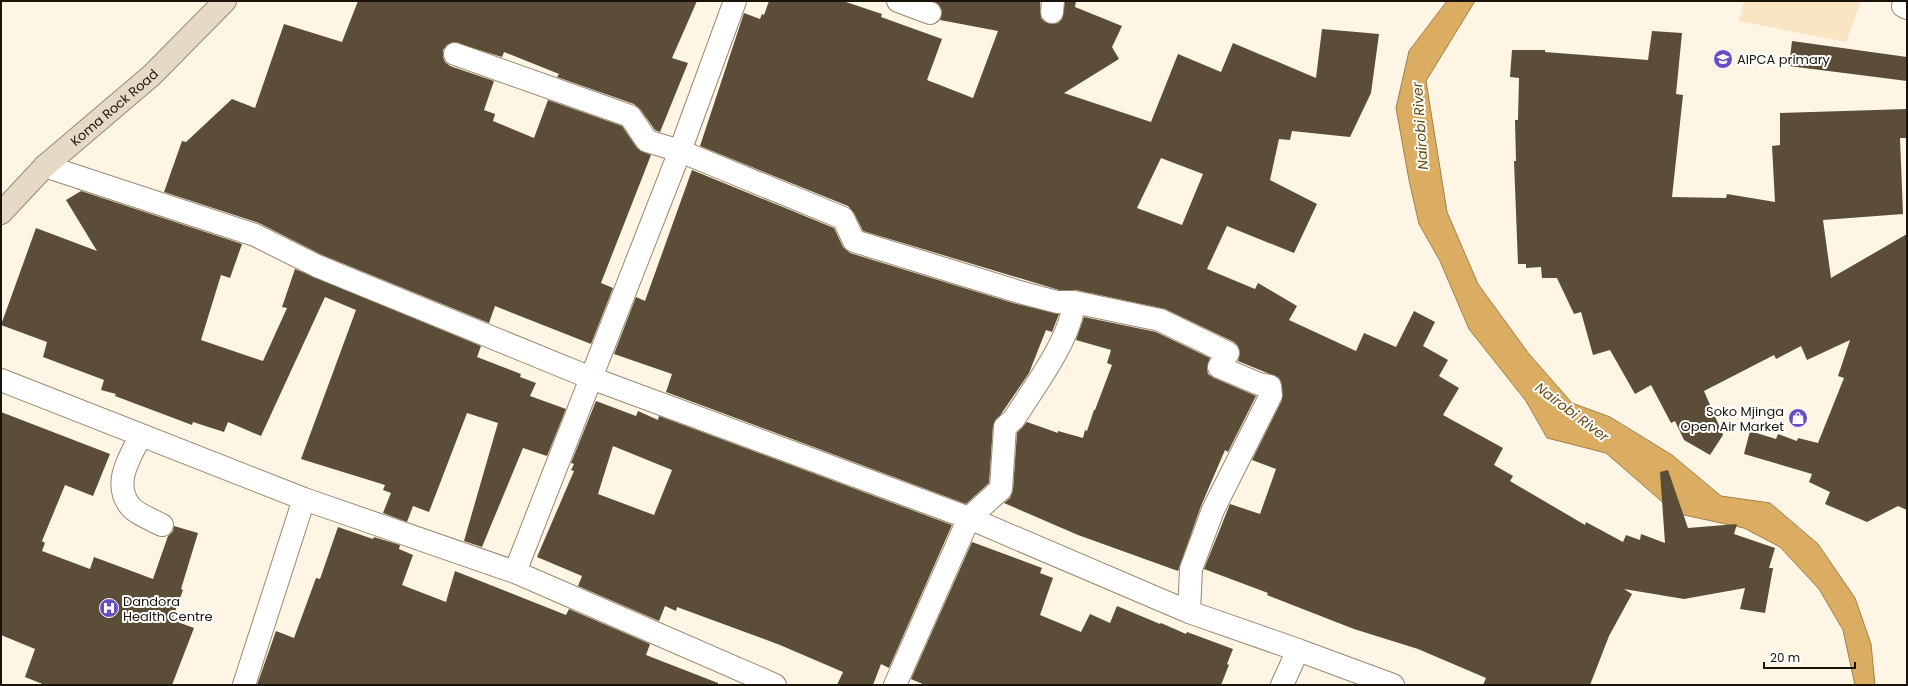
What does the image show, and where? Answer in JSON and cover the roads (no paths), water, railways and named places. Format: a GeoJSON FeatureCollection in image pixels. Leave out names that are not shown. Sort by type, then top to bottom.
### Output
{"type":"FeatureCollection","features":[{"type":"Feature","properties":{"kind":"main road","name":"Koma Rock Road"},"geometry":{"type":"LineString","coordinates":[[1,213],[45,166],[152,75],[225,1]]}},
{"type":"Feature","properties":{"kind":"street"},"geometry":{"type":"LineString","coordinates":[[515,572],[680,151],[735,1]]}},
{"type":"Feature","properties":{"kind":"street"},"geometry":{"type":"LineString","coordinates":[[898,1],[930,13]]}},
{"type":"Feature","properties":{"kind":"street"},"geometry":{"type":"LineString","coordinates":[[455,54],[630,116],[648,141],[680,151],[844,218],[854,241],[1016,291],[1057,302],[1074,302],[1160,320],[1228,353],[1219,367],[1259,384],[1270,386],[1271,396],[1213,510],[1191,569],[1189,612]]}},
{"type":"Feature","properties":{"kind":"street"},"geometry":{"type":"LineString","coordinates":[[45,166],[255,235],[317,266],[591,378],[969,518],[1189,612],[1393,685]]}},
{"type":"Feature","properties":{"kind":"street"},"geometry":{"type":"LineString","coordinates":[[895,685],[969,518],[1001,490],[1005,427],[1014,419],[1062,342],[1074,302]]}},
{"type":"Feature","properties":{"kind":"street"},"geometry":{"type":"LineString","coordinates":[[1,380],[304,499],[515,572],[776,685]]}},
{"type":"Feature","properties":{"kind":"street"},"geometry":{"type":"LineString","coordinates":[[141,435],[123,472],[122,491],[131,507],[162,525]]}},
{"type":"Feature","properties":{"kind":"street"},"geometry":{"type":"LineString","coordinates":[[244,685],[304,499]]}},
{"type":"Feature","properties":{"kind":"street"},"geometry":{"type":"LineString","coordinates":[[1282,685],[1298,650]]}},
{"type":"Feature","properties":{"kind":"water","name":"Nairobi River"},"geometry":{"type":"Polygon","coordinates":[[[1447,1],[1475,1],[1426,81],[1447,212],[1478,284],[1529,354],[1572,403],[1610,417],[1672,455],[1721,496],[1770,503],[1818,544],[1855,598],[1871,644],[1875,685],[1855,685],[1843,630],[1819,589],[1780,547],[1744,528],[1675,513],[1606,453],[1547,438],[1526,401],[1469,329],[1440,261],[1419,224],[1409,180],[1396,108],[1409,51],[1447,1]]]}},
{"type":"Feature","properties":{"kind":"place","name":"AIPCA primary"},"geometry":{"type":"Point","coordinates":[1723,59]}},
{"type":"Feature","properties":{"kind":"place","name":"Soko Mjinga Open Air Market"},"geometry":{"type":"Point","coordinates":[1798,418]}},
{"type":"Feature","properties":{"kind":"place","name":"Dandora Health Centre"},"geometry":{"type":"Point","coordinates":[109,608]}}]}
